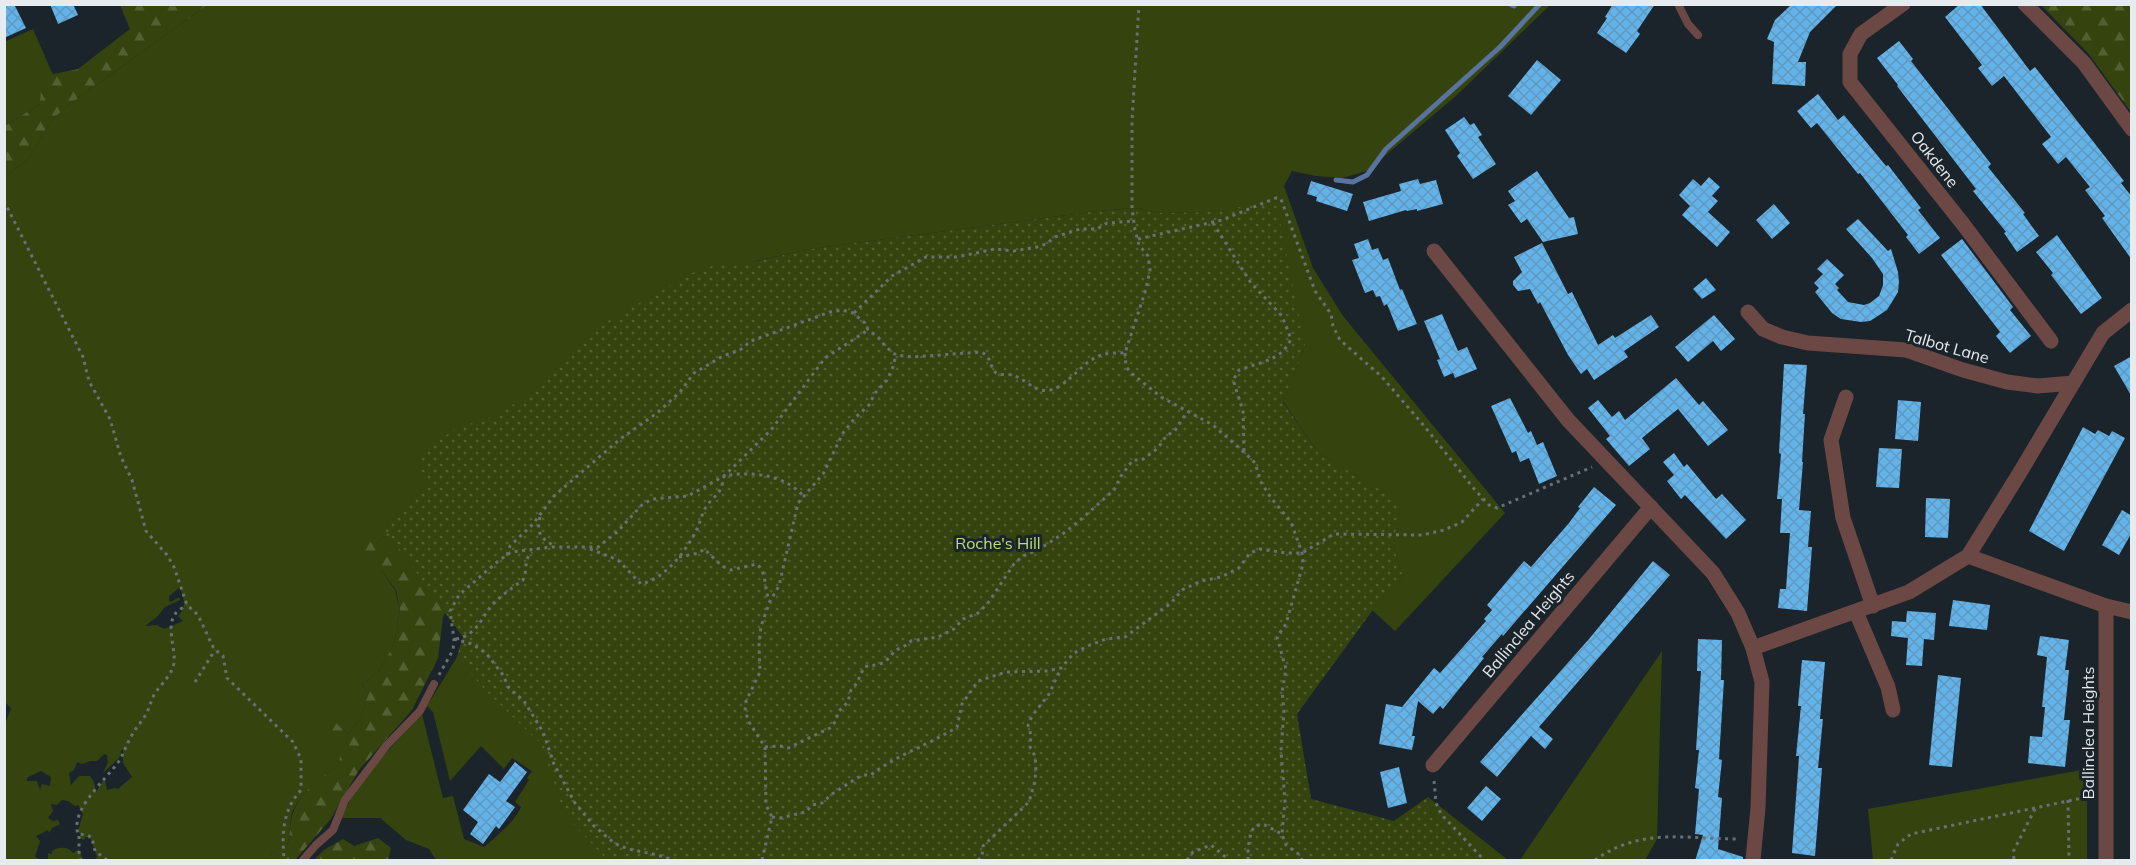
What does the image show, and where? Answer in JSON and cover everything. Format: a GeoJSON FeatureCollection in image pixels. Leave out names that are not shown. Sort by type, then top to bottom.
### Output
{"type":"FeatureCollection","features":[{"type":"Feature","properties":{"kind":"street","name":"Oakdene"},"geometry":{"type":"LineString","coordinates":[[1903,4],[1861,34],[1850,54],[1850,81],[1963,224],[2051,341]]}},
{"type":"Feature","properties":{"kind":"street"},"geometry":{"type":"LineString","coordinates":[[2025,4],[2084,63],[2132,129]]}},
{"type":"Feature","properties":{"kind":"street"},"geometry":{"type":"LineString","coordinates":[[1434,251],[1568,420],[1713,573],[1738,613],[1753,648],[1762,682],[1753,861]]}},
{"type":"Feature","properties":{"kind":"street"},"geometry":{"type":"LineString","coordinates":[[1753,648],[1909,592],[1968,556],[2103,333],[2132,310]]}},
{"type":"Feature","properties":{"kind":"street","name":"Talbot Lane"},"geometry":{"type":"LineString","coordinates":[[1748,312],[1763,328],[1782,337],[1808,343],[1906,350],[1963,370],[2007,382],[2038,386],[2073,383]]}},
{"type":"Feature","properties":{"kind":"street"},"geometry":{"type":"LineString","coordinates":[[1846,397],[1831,440],[1843,518],[1873,606]]}},
{"type":"Feature","properties":{"kind":"street","name":"Ballinclea Heights"},"geometry":{"type":"LineString","coordinates":[[1433,765],[1651,507]]}},
{"type":"Feature","properties":{"kind":"street"},"geometry":{"type":"LineString","coordinates":[[1968,556],[2106,606],[2132,612]]}},
{"type":"Feature","properties":{"kind":"street","name":"Ballinclea Heights"},"geometry":{"type":"LineString","coordinates":[[2106,606],[2106,861]]}},
{"type":"Feature","properties":{"kind":"street"},"geometry":{"type":"LineString","coordinates":[[1856,612],[1888,687],[1893,710]]}},
{"type":"Feature","properties":{"kind":"lane"},"geometry":{"type":"LineString","coordinates":[[1678,4],[1688,24],[1698,35]]}},
{"type":"Feature","properties":{"kind":"lane"},"geometry":{"type":"LineString","coordinates":[[303,861],[333,830],[345,800],[386,746],[420,711],[434,684]]}},
{"type":"Feature","properties":{"kind":"path"},"geometry":{"type":"LineString","coordinates":[[1139,4],[1132,122],[1132,208],[1139,245],[1148,256],[1150,270],[1125,353],[1126,366],[1130,372],[1161,397],[1213,425],[1244,452],[1255,464],[1261,482],[1291,522],[1302,553],[1303,564],[1286,624],[1277,637],[1286,669],[1282,692],[1284,710],[1281,751],[1285,801],[1282,834],[1286,844],[1300,855],[1302,861]]}},
{"type":"Feature","properties":{"kind":"path"},"geometry":{"type":"LineString","coordinates":[[1138,239],[1213,222],[1276,198],[1281,199],[1315,291],[1330,314],[1340,340],[1382,377],[1489,505],[1497,508],[1608,460]]}},
{"type":"Feature","properties":{"kind":"path"},"geometry":{"type":"LineString","coordinates":[[4,201],[83,357],[89,381],[110,419],[121,457],[132,480],[146,531],[167,555],[174,567],[187,605],[198,615],[215,650],[223,656],[227,678],[293,741],[301,759],[301,790],[293,799],[282,828],[284,860]]}},
{"type":"Feature","properties":{"kind":"path"},"geometry":{"type":"LineString","coordinates":[[853,313],[892,276],[926,257],[957,256],[994,249],[1014,250],[1037,247],[1055,237],[1080,229],[1097,229],[1107,223],[1134,221]]}},
{"type":"Feature","properties":{"kind":"path"},"geometry":{"type":"LineString","coordinates":[[1213,222],[1251,283],[1282,316],[1290,339],[1286,351],[1280,356],[1239,370],[1233,380],[1243,411],[1244,452]]}},
{"type":"Feature","properties":{"kind":"path"},"geometry":{"type":"LineString","coordinates":[[507,555],[510,546],[528,530],[554,496],[670,402],[694,373],[766,335],[830,312],[842,310],[853,313],[896,356],[981,352],[989,357],[998,374],[1010,374],[1033,388],[1042,390],[1060,386],[1099,354],[1125,353]]}},
{"type":"Feature","properties":{"kind":"path"},"geometry":{"type":"LineString","coordinates":[[434,684],[453,650],[454,639],[450,610],[459,595],[497,562],[511,552],[557,547],[598,547],[606,543],[642,505],[652,499],[688,496],[724,476],[771,430],[825,358],[868,330]]}},
{"type":"Feature","properties":{"kind":"path"},"geometry":{"type":"LineString","coordinates":[[762,861],[772,817],[766,806],[765,747],[749,722],[745,711],[746,701],[760,672],[761,626],[770,601],[779,586],[798,503],[823,474],[843,433],[870,405],[875,393],[887,380],[896,356]]}},
{"type":"Feature","properties":{"kind":"path"},"geometry":{"type":"LineString","coordinates":[[765,747],[788,748],[830,728],[838,712],[848,702],[851,690],[864,667],[879,664],[911,641],[938,637],[954,629],[963,619],[978,613],[988,603],[1014,564],[1023,556],[1038,550],[1064,534],[1080,521],[1114,490],[1121,476],[1134,460],[1142,460],[1158,448],[1167,435],[1174,432],[1187,412]]}},
{"type":"Feature","properties":{"kind":"path"},"geometry":{"type":"LineString","coordinates":[[724,476],[738,473],[763,474],[797,488],[804,497]]}},
{"type":"Feature","properties":{"kind":"path"},"geometry":{"type":"LineString","coordinates":[[586,547],[618,560],[641,584],[651,582],[678,557],[694,535],[705,508],[719,494],[724,476]]}},
{"type":"Feature","properties":{"kind":"path"},"geometry":{"type":"LineString","coordinates":[[978,861],[982,857],[984,846],[1029,802],[1036,767],[1035,756],[1030,747],[1029,724],[1032,716],[1049,694],[1060,668],[1074,653],[1106,639],[1125,637],[1171,603],[1182,590],[1202,581],[1221,577],[1239,568],[1250,553],[1260,549],[1302,553],[1334,534],[1422,535],[1444,530],[1462,522],[1483,499]]}},
{"type":"Feature","properties":{"kind":"path"},"geometry":{"type":"LineString","coordinates":[[541,512],[538,525],[539,534],[547,542],[557,547]]}},
{"type":"Feature","properties":{"kind":"path"},"geometry":{"type":"LineString","coordinates":[[678,557],[699,553],[704,549],[722,566],[731,570],[757,564],[764,573],[766,594],[770,601]]}},
{"type":"Feature","properties":{"kind":"path"},"geometry":{"type":"LineString","coordinates":[[454,639],[472,633],[495,602],[523,580],[526,558],[535,550]]}},
{"type":"Feature","properties":{"kind":"path"},"geometry":{"type":"LineString","coordinates":[[81,861],[77,832],[78,821],[99,783],[117,763],[128,746],[129,739],[147,714],[155,693],[165,683],[174,663],[172,622],[176,613],[187,605]]}},
{"type":"Feature","properties":{"kind":"path"},"geometry":{"type":"LineString","coordinates":[[454,639],[472,644],[486,653],[509,687],[524,701],[543,732],[554,764],[575,803],[594,825],[614,843],[674,861]]}},
{"type":"Feature","properties":{"kind":"path"},"geometry":{"type":"LineString","coordinates":[[195,682],[215,650]]}},
{"type":"Feature","properties":{"kind":"path"},"geometry":{"type":"LineString","coordinates":[[772,817],[780,818],[806,812],[812,805],[822,803],[857,778],[871,775],[902,755],[957,727],[962,704],[978,681],[1006,672],[1047,671],[1060,668]]}},
{"type":"Feature","properties":{"kind":"path"},"geometry":{"type":"LineString","coordinates":[[1433,765],[1436,803],[1441,814],[1484,861]]}},
{"type":"Feature","properties":{"kind":"path"},"geometry":{"type":"LineString","coordinates":[[1891,861],[1899,844],[1911,834],[2106,794]]}},
{"type":"Feature","properties":{"kind":"path"},"geometry":{"type":"LineString","coordinates":[[2068,800],[2068,861]]}},
{"type":"Feature","properties":{"kind":"path"},"geometry":{"type":"LineString","coordinates":[[2013,859],[2013,852],[2036,807]]}},
{"type":"Feature","properties":{"kind":"path"},"geometry":{"type":"LineString","coordinates":[[1248,861],[1251,832],[1255,826],[1263,824],[1282,834]]}},
{"type":"Feature","properties":{"kind":"path"},"geometry":{"type":"LineString","coordinates":[[79,836],[87,835],[92,838],[95,851],[106,861]]}},
{"type":"Feature","properties":{"kind":"path"},"geometry":{"type":"LineString","coordinates":[[1594,861],[1630,841],[1657,836],[1755,839]]}},
{"type":"Feature","properties":{"kind":"path"},"geometry":{"type":"LineString","coordinates":[[1187,861],[1193,852],[1211,845],[1229,861]]}},
{"type":"Feature","properties":{"kind":"green space"},"geometry":{"type":"Polygon","coordinates":[[[120,5],[207,5],[66,107],[53,119],[29,158],[5,177],[5,126],[40,104],[41,88],[49,75],[78,69],[130,29],[120,5]]]}},
{"type":"Feature","properties":{"kind":"green space"},"geometry":{"type":"Polygon","coordinates":[[[207,5],[1550,5],[1457,95],[1367,171],[1342,178],[1292,171],[1284,186],[1313,268],[1343,316],[1505,513],[1395,631],[1372,610],[1403,577],[1394,547],[1398,501],[1318,453],[1283,401],[1305,346],[1205,212],[1162,213],[1132,208],[1098,211],[810,249],[751,262],[1287,770],[1300,736],[1311,799],[1032,860],[436,860],[429,849],[406,840],[380,818],[341,818],[356,789],[422,714],[443,798],[453,796],[464,839],[484,847],[505,828],[521,807],[515,802],[532,771],[512,758],[504,769],[481,746],[450,781],[433,712],[427,706],[457,657],[463,637],[445,613],[457,587],[388,533],[379,541],[367,541],[381,570],[395,590],[400,610],[394,644],[379,671],[362,685],[368,694],[361,717],[348,734],[336,723],[335,738],[343,748],[338,766],[300,799],[292,813],[287,846],[272,852],[269,860],[95,860],[97,857],[90,837],[84,840],[80,838],[78,831],[83,814],[78,805],[75,806],[62,800],[57,805],[51,804],[53,811],[48,818],[53,821],[58,820],[60,824],[52,828],[49,833],[48,830],[36,836],[40,841],[35,857],[39,859],[5,860],[4,727],[11,708],[4,701],[5,177],[29,158],[53,119],[66,107],[207,5]],[[180,587],[169,596],[169,601],[179,597],[180,600],[165,607],[145,626],[157,625],[164,629],[183,621],[178,616],[184,606],[180,587]],[[122,749],[119,758],[103,773],[108,762],[107,755],[104,754],[97,761],[82,764],[77,762],[74,770],[69,773],[71,785],[79,776],[90,776],[96,792],[103,781],[105,781],[107,790],[118,789],[132,777],[123,763],[122,749]],[[41,771],[28,777],[26,781],[37,781],[40,790],[42,784],[50,786],[51,777],[41,771]]]}},
{"type":"Feature","properties":{"kind":"green space"},"geometry":{"type":"Polygon","coordinates":[[[2041,5],[2131,5],[2131,112],[2088,53],[2041,5]]]}},
{"type":"Feature","properties":{"kind":"green space"},"geometry":{"type":"Polygon","coordinates":[[[33,29],[53,75],[40,104],[5,126],[4,42],[33,29]]]}},
{"type":"Feature","properties":{"kind":"green space","name":"Roche's Hill"},"geometry":{"type":"Polygon","coordinates":[[[1276,202],[1305,346],[1283,402],[1318,453],[1399,501],[1394,547],[1403,577],[1372,611],[1297,714],[1311,799],[1394,821],[1428,797],[1431,816],[1477,860],[607,860],[565,815],[541,744],[484,689],[457,657],[463,637],[388,533],[381,527],[427,485],[417,457],[456,428],[495,416],[538,389],[599,326],[692,273],[712,266],[748,263],[810,249],[1098,211],[1132,208],[1162,213],[1205,212],[1276,202]]]}},
{"type":"Feature","properties":{"kind":"green space"},"geometry":{"type":"Polygon","coordinates":[[[388,533],[457,587],[443,617],[438,658],[412,710],[359,770],[330,820],[295,860],[269,860],[272,852],[287,846],[292,817],[305,792],[338,766],[342,748],[324,717],[336,723],[348,734],[361,717],[368,694],[362,685],[379,671],[394,644],[400,610],[396,590],[381,570],[368,568],[358,549],[367,541],[379,541],[388,533]]]}},
{"type":"Feature","properties":{"kind":"green space"},"geometry":{"type":"Polygon","coordinates":[[[1662,651],[1657,839],[1645,860],[1520,860],[1662,651]]]}},
{"type":"Feature","properties":{"kind":"green space"},"geometry":{"type":"Polygon","coordinates":[[[2087,769],[2087,860],[1873,860],[1868,809],[2087,769]]]}},
{"type":"Feature","properties":{"kind":"green space"},"geometry":{"type":"Polygon","coordinates":[[[1428,797],[1508,860],[1477,860],[1431,816],[1428,797]]]}},
{"type":"Feature","properties":{"kind":"green space"},"geometry":{"type":"Polygon","coordinates":[[[378,838],[391,848],[388,860],[314,860],[324,850],[343,839],[354,846],[378,838]]]}},
{"type":"Feature","properties":{"kind":"green space"},"geometry":{"type":"Polygon","coordinates":[[[66,848],[73,853],[79,849],[83,860],[48,860],[48,853],[52,854],[52,851],[57,849],[66,848]]]}},
{"type":"Feature","properties":{"kind":"building"},"geometry":{"type":"Polygon","coordinates":[[[4,4],[14,4],[26,28],[4,38],[4,4]]]}},
{"type":"Feature","properties":{"kind":"building"},"geometry":{"type":"Polygon","coordinates":[[[50,4],[73,4],[78,15],[58,24],[50,4]]]}},
{"type":"Feature","properties":{"kind":"building"},"geometry":{"type":"Polygon","coordinates":[[[1613,4],[1655,4],[1637,31],[1640,34],[1626,53],[1597,33],[1613,4]]]}},
{"type":"Feature","properties":{"kind":"building"},"geometry":{"type":"Polygon","coordinates":[[[1792,4],[1838,4],[1810,32],[1798,62],[1806,62],[1805,86],[1772,84],[1774,42],[1767,39],[1775,20],[1792,4]]]}},
{"type":"Feature","properties":{"kind":"building"},"geometry":{"type":"Polygon","coordinates":[[[1960,4],[1980,4],[2030,71],[2035,67],[2124,181],[2121,183],[2132,197],[2132,260],[2102,218],[2105,216],[2085,190],[2090,187],[2066,157],[2058,164],[2042,144],[2051,137],[2004,76],[1992,86],[1978,68],[1982,65],[1945,17],[1960,4]]]}},
{"type":"Feature","properties":{"kind":"building"},"geometry":{"type":"Polygon","coordinates":[[[1899,41],[1913,59],[1911,61],[1991,164],[1988,167],[2025,213],[2023,214],[2039,236],[2017,252],[2004,233],[2006,232],[1973,191],[1976,189],[1877,58],[1899,41]]]}},
{"type":"Feature","properties":{"kind":"building"},"geometry":{"type":"Polygon","coordinates":[[[1537,60],[1561,80],[1531,115],[1508,96],[1537,60]]]}},
{"type":"Feature","properties":{"kind":"building"},"geometry":{"type":"Polygon","coordinates":[[[1818,94],[1838,120],[1844,115],[1886,166],[1888,165],[1921,208],[1918,210],[1940,238],[1919,254],[1906,237],[1908,235],[1860,173],[1858,174],[1817,123],[1811,128],[1797,111],[1818,94]]]}},
{"type":"Feature","properties":{"kind":"building"},"geometry":{"type":"Polygon","coordinates":[[[1464,117],[1470,125],[1474,123],[1482,135],[1478,137],[1496,164],[1473,179],[1457,156],[1460,153],[1445,130],[1464,117]]]}},
{"type":"Feature","properties":{"kind":"building"},"geometry":{"type":"Polygon","coordinates":[[[1537,171],[1569,218],[1574,217],[1578,234],[1543,242],[1527,219],[1521,223],[1508,205],[1515,201],[1508,191],[1537,171]]]}},
{"type":"Feature","properties":{"kind":"building"},"geometry":{"type":"Polygon","coordinates":[[[1709,177],[1720,187],[1712,196],[1718,201],[1708,212],[1730,232],[1717,247],[1682,215],[1690,206],[1679,195],[1693,179],[1701,186],[1709,177]]]}},
{"type":"Feature","properties":{"kind":"building"},"geometry":{"type":"Polygon","coordinates":[[[1418,179],[1420,184],[1436,180],[1443,204],[1417,211],[1417,209],[1406,210],[1369,221],[1363,202],[1401,191],[1399,184],[1418,179]]]}},
{"type":"Feature","properties":{"kind":"building"},"geometry":{"type":"Polygon","coordinates":[[[1311,181],[1353,194],[1347,211],[1316,201],[1317,197],[1307,194],[1311,181]]]}},
{"type":"Feature","properties":{"kind":"building"},"geometry":{"type":"Polygon","coordinates":[[[1774,204],[1790,223],[1772,239],[1756,220],[1774,204]]]}},
{"type":"Feature","properties":{"kind":"building"},"geometry":{"type":"Polygon","coordinates":[[[1858,219],[1888,251],[1891,249],[1899,282],[1898,292],[1887,310],[1870,321],[1861,322],[1841,319],[1832,313],[1815,292],[1819,288],[1814,283],[1823,274],[1817,269],[1827,259],[1844,275],[1835,284],[1839,288],[1837,290],[1848,302],[1864,305],[1879,296],[1883,285],[1883,274],[1846,229],[1858,219]]]}},
{"type":"Feature","properties":{"kind":"building"},"geometry":{"type":"Polygon","coordinates":[[[2057,235],[2102,298],[2081,314],[2036,252],[2057,235]]]}},
{"type":"Feature","properties":{"kind":"building"},"geometry":{"type":"Polygon","coordinates":[[[1368,239],[1372,250],[1378,248],[1383,260],[1388,258],[1400,290],[1402,289],[1417,324],[1398,331],[1387,304],[1384,306],[1380,296],[1376,297],[1373,290],[1365,293],[1352,260],[1359,258],[1354,244],[1368,239]]]}},
{"type":"Feature","properties":{"kind":"building"},"geometry":{"type":"Polygon","coordinates":[[[1962,239],[2013,307],[2010,310],[2031,336],[2010,353],[1996,336],[2000,332],[1941,255],[1962,239]]]}},
{"type":"Feature","properties":{"kind":"building"},"geometry":{"type":"Polygon","coordinates":[[[1542,243],[1568,294],[1572,292],[1598,345],[1613,335],[1615,338],[1651,315],[1659,327],[1624,351],[1628,357],[1594,380],[1587,369],[1581,374],[1568,355],[1540,302],[1538,304],[1530,289],[1518,291],[1513,285],[1513,281],[1522,272],[1514,257],[1542,243]]]}},
{"type":"Feature","properties":{"kind":"building"},"geometry":{"type":"Polygon","coordinates":[[[1706,278],[1716,290],[1702,299],[1693,289],[1706,278]]]}},
{"type":"Feature","properties":{"kind":"building"},"geometry":{"type":"Polygon","coordinates":[[[1442,314],[1458,351],[1467,347],[1477,369],[1455,378],[1453,373],[1444,377],[1437,360],[1440,359],[1424,321],[1442,314]]]}},
{"type":"Feature","properties":{"kind":"building"},"geometry":{"type":"Polygon","coordinates":[[[1714,315],[1735,339],[1721,351],[1713,341],[1688,362],[1675,347],[1714,315]]]}},
{"type":"Feature","properties":{"kind":"building"},"geometry":{"type":"Polygon","coordinates":[[[2132,356],[2132,397],[2114,366],[2132,356]]]}},
{"type":"Feature","properties":{"kind":"building"},"geometry":{"type":"Polygon","coordinates":[[[1784,364],[1807,365],[1799,510],[1811,511],[1808,547],[1812,547],[1807,611],[1778,608],[1780,589],[1786,589],[1790,533],[1780,533],[1782,499],[1777,499],[1784,364]]]}},
{"type":"Feature","properties":{"kind":"building"},"geometry":{"type":"Polygon","coordinates":[[[1676,378],[1699,405],[1703,401],[1728,430],[1708,446],[1678,409],[1642,438],[1650,449],[1629,466],[1606,439],[1610,436],[1588,408],[1598,400],[1612,417],[1619,411],[1625,420],[1676,378]]]}},
{"type":"Feature","properties":{"kind":"building"},"geometry":{"type":"Polygon","coordinates":[[[1510,398],[1528,433],[1531,431],[1537,445],[1543,442],[1557,476],[1539,484],[1529,458],[1520,462],[1516,451],[1512,453],[1491,406],[1510,398]]]}},
{"type":"Feature","properties":{"kind":"building"},"geometry":{"type":"Polygon","coordinates":[[[1898,400],[1921,402],[1918,441],[1895,439],[1898,400]]]}},
{"type":"Feature","properties":{"kind":"building"},"geometry":{"type":"Polygon","coordinates":[[[2083,427],[2095,434],[2098,430],[2109,436],[2112,431],[2125,438],[2064,551],[2029,531],[2083,427]]]}},
{"type":"Feature","properties":{"kind":"building"},"geometry":{"type":"Polygon","coordinates":[[[1879,448],[1902,449],[1899,488],[1876,487],[1879,448]]]}},
{"type":"Feature","properties":{"kind":"building"},"geometry":{"type":"Polygon","coordinates":[[[1674,453],[1684,467],[1687,464],[1716,499],[1722,494],[1746,520],[1726,539],[1685,495],[1681,499],[1667,481],[1674,475],[1663,462],[1674,453]]]}},
{"type":"Feature","properties":{"kind":"building"},"geometry":{"type":"Polygon","coordinates":[[[1594,487],[1616,505],[1503,636],[1502,634],[1482,657],[1484,658],[1443,709],[1440,706],[1433,714],[1418,701],[1412,750],[1379,744],[1386,704],[1402,707],[1434,668],[1440,673],[1486,621],[1484,619],[1492,610],[1487,605],[1524,561],[1531,567],[1569,523],[1594,487]]]}},
{"type":"Feature","properties":{"kind":"building"},"geometry":{"type":"Polygon","coordinates":[[[1926,498],[1950,499],[1948,538],[1925,537],[1926,498]]]}},
{"type":"Feature","properties":{"kind":"building"},"geometry":{"type":"Polygon","coordinates":[[[2122,510],[2132,516],[2132,532],[2119,555],[2102,545],[2122,510]]]}},
{"type":"Feature","properties":{"kind":"building"},"geometry":{"type":"Polygon","coordinates":[[[1653,561],[1670,575],[1539,727],[1553,739],[1545,749],[1531,736],[1497,777],[1480,762],[1589,639],[1653,561]]]}},
{"type":"Feature","properties":{"kind":"building"},"geometry":{"type":"Polygon","coordinates":[[[1953,600],[1990,605],[1987,630],[1949,626],[1953,600]]]}},
{"type":"Feature","properties":{"kind":"building"},"geometry":{"type":"Polygon","coordinates":[[[1907,611],[1936,613],[1934,640],[1924,639],[1922,666],[1906,665],[1908,638],[1891,636],[1892,621],[1906,622],[1907,611]]]}},
{"type":"Feature","properties":{"kind":"building"},"geometry":{"type":"Polygon","coordinates":[[[2040,636],[2069,640],[2065,670],[2069,670],[2064,720],[2070,720],[2065,767],[2028,763],[2030,736],[2042,737],[2045,707],[2042,707],[2047,657],[2037,655],[2040,636]]]}},
{"type":"Feature","properties":{"kind":"building"},"geometry":{"type":"Polygon","coordinates":[[[1698,639],[1722,640],[1721,680],[1724,680],[1719,759],[1722,760],[1718,797],[1722,798],[1718,849],[1743,857],[1743,861],[1695,861],[1703,835],[1695,834],[1699,789],[1695,788],[1699,750],[1696,750],[1701,671],[1697,671],[1698,639]]]}},
{"type":"Feature","properties":{"kind":"building"},"geometry":{"type":"Polygon","coordinates":[[[1802,660],[1825,662],[1818,768],[1822,768],[1815,856],[1792,853],[1799,756],[1796,756],[1801,706],[1798,706],[1802,660]]]}},
{"type":"Feature","properties":{"kind":"building"},"geometry":{"type":"Polygon","coordinates":[[[1938,675],[1961,678],[1952,767],[1929,765],[1938,675]]]}},
{"type":"Feature","properties":{"kind":"building"},"geometry":{"type":"Polygon","coordinates":[[[515,762],[527,772],[506,801],[515,807],[499,829],[496,826],[483,844],[470,834],[478,822],[463,810],[489,774],[500,782],[515,762]]]}},
{"type":"Feature","properties":{"kind":"building"},"geometry":{"type":"Polygon","coordinates":[[[1399,767],[1407,803],[1388,808],[1380,772],[1399,767]]]}},
{"type":"Feature","properties":{"kind":"building"},"geometry":{"type":"Polygon","coordinates":[[[1486,786],[1501,799],[1482,821],[1467,808],[1486,786]]]}},
{"type":"Feature","properties":{"kind":"waterway"},"geometry":{"type":"LineString","coordinates":[[1510,4],[1514,6]]}},
{"type":"Feature","properties":{"kind":"waterway"},"geometry":{"type":"LineString","coordinates":[[1336,180],[1353,182],[1367,175],[1386,149],[1500,47],[1540,4]]}}]}
